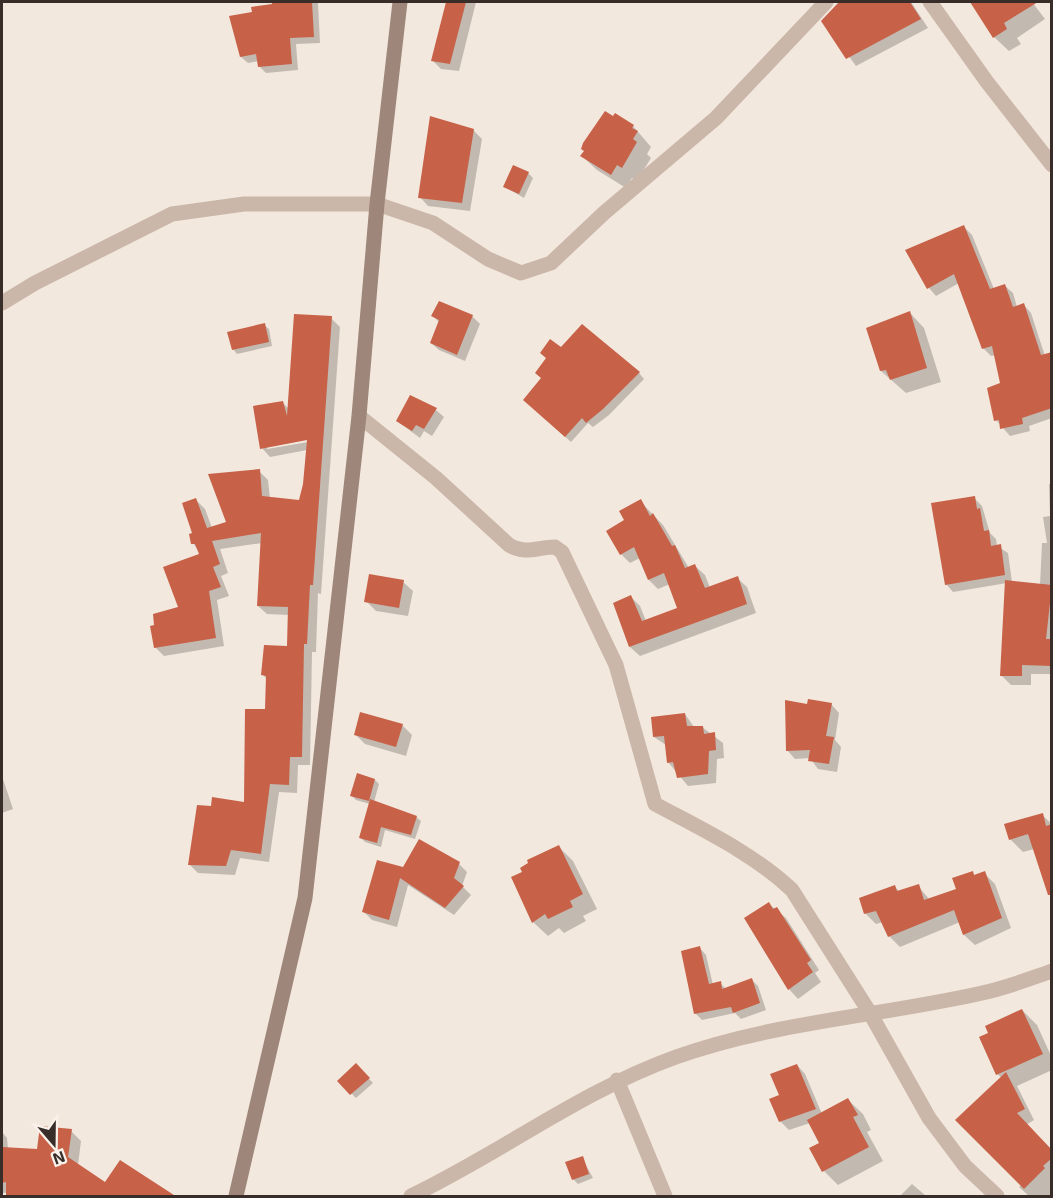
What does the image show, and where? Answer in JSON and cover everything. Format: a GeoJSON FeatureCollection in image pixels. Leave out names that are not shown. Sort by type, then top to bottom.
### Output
{"type":"FeatureCollection","features":[{"type":"Feature","properties":{"kind":"street"},"geometry":{"type":"LineString","coordinates":[[236,1197],[305,898],[360,416],[377,204],[400,2]]}},
{"type":"Feature","properties":{"kind":"street"},"geometry":{"type":"LineString","coordinates":[[2,303],[34,283],[172,214],[244,204],[377,204],[433,223],[488,259],[521,273],[551,263],[604,213],[716,118],[826,2]]}},
{"type":"Feature","properties":{"kind":"street"},"geometry":{"type":"LineString","coordinates":[[930,2],[987,82],[1052,165]]}},
{"type":"Feature","properties":{"kind":"street"},"geometry":{"type":"LineString","coordinates":[[360,416],[436,478],[509,545],[532,551],[555,547],[562,552],[616,665],[655,804],[725,842],[780,878],[792,890],[870,1014],[929,1118],[965,1166],[997,1197]]}},
{"type":"Feature","properties":{"kind":"street"},"geometry":{"type":"LineString","coordinates":[[416,1195],[617,1080],[678,1056],[746,1038],[984,993],[1052,971]]}},
{"type":"Feature","properties":{"kind":"street"},"geometry":{"type":"LineString","coordinates":[[617,1080],[665,1197]]}},
{"type":"Feature","properties":{"kind":"building"},"geometry":{"type":"Polygon","coordinates":[[[272,2],[312,2],[314,37],[290,38],[292,64],[258,67],[256,54],[240,57],[229,16],[252,12],[251,7],[272,4],[272,2]]]}},
{"type":"Feature","properties":{"kind":"building"},"geometry":{"type":"Polygon","coordinates":[[[446,2],[466,2],[450,64],[431,61],[446,2]]]}},
{"type":"Feature","properties":{"kind":"building"},"geometry":{"type":"Polygon","coordinates":[[[839,2],[910,2],[921,19],[846,59],[821,21],[839,2]]]}},
{"type":"Feature","properties":{"kind":"building"},"geometry":{"type":"Polygon","coordinates":[[[970,2],[1038,2],[1004,23],[1007,29],[993,38],[970,2]]]}},
{"type":"Feature","properties":{"kind":"building"},"geometry":{"type":"Polygon","coordinates":[[[605,111],[613,116],[615,113],[634,125],[632,128],[638,131],[633,139],[637,142],[622,168],[617,165],[611,175],[580,156],[584,151],[581,149],[583,143],[605,111]]]}},
{"type":"Feature","properties":{"kind":"building"},"geometry":{"type":"Polygon","coordinates":[[[430,116],[474,129],[462,203],[418,198],[430,116]]]}},
{"type":"Feature","properties":{"kind":"building"},"geometry":{"type":"Polygon","coordinates":[[[513,165],[529,172],[519,194],[503,187],[513,165]]]}},
{"type":"Feature","properties":{"kind":"building"},"geometry":{"type":"Polygon","coordinates":[[[964,225],[990,289],[1005,284],[1013,307],[1024,303],[1041,355],[1052,352],[1052,408],[1022,418],[1023,424],[1000,429],[999,420],[994,421],[987,388],[1000,383],[992,346],[982,349],[954,274],[927,289],[905,250],[964,225]]]}},
{"type":"Feature","properties":{"kind":"building"},"geometry":{"type":"Polygon","coordinates":[[[439,301],[473,315],[457,355],[430,343],[439,320],[431,316],[439,301]]]}},
{"type":"Feature","properties":{"kind":"building"},"geometry":{"type":"Polygon","coordinates":[[[910,311],[927,368],[890,380],[886,370],[880,371],[866,328],[910,311]]]}},
{"type":"Feature","properties":{"kind":"building"},"geometry":{"type":"Polygon","coordinates":[[[294,314],[332,316],[313,585],[310,585],[307,644],[304,644],[302,757],[290,757],[289,785],[270,784],[261,854],[231,850],[226,866],[188,865],[197,805],[211,806],[212,797],[244,802],[245,709],[265,709],[266,676],[261,675],[264,645],[287,646],[288,607],[257,606],[261,533],[212,541],[220,564],[213,567],[221,587],[209,591],[216,638],[154,648],[150,626],[154,625],[153,614],[178,607],[163,567],[199,554],[195,544],[191,544],[189,534],[192,533],[182,503],[196,498],[207,528],[226,522],[208,474],[260,469],[262,496],[299,500],[303,484],[307,440],[260,449],[253,406],[283,401],[287,416],[294,314]]]}},
{"type":"Feature","properties":{"kind":"building"},"geometry":{"type":"Polygon","coordinates":[[[265,323],[269,342],[232,350],[227,332],[265,323]]]}},
{"type":"Feature","properties":{"kind":"building"},"geometry":{"type":"Polygon","coordinates":[[[582,324],[640,372],[603,409],[586,423],[582,418],[565,437],[523,400],[541,378],[535,373],[546,358],[540,353],[550,339],[561,347],[582,324]]]}},
{"type":"Feature","properties":{"kind":"building"},"geometry":{"type":"Polygon","coordinates":[[[410,395],[437,408],[424,429],[416,425],[412,431],[396,421],[410,395]]]}},
{"type":"Feature","properties":{"kind":"building"},"geometry":{"type":"Polygon","coordinates":[[[975,496],[977,509],[980,508],[984,531],[989,530],[991,546],[1001,544],[1005,575],[945,585],[931,503],[975,496]]]}},
{"type":"Feature","properties":{"kind":"building"},"geometry":{"type":"Polygon","coordinates":[[[641,499],[650,516],[653,513],[672,546],[675,545],[685,568],[695,564],[705,588],[738,576],[747,604],[629,647],[613,603],[631,595],[642,621],[677,608],[664,573],[648,580],[634,547],[620,555],[606,531],[624,520],[619,511],[641,499]]]}},
{"type":"Feature","properties":{"kind":"building"},"geometry":{"type":"Polygon","coordinates":[[[369,574],[404,580],[399,608],[364,602],[369,574]]]}},
{"type":"Feature","properties":{"kind":"building"},"geometry":{"type":"Polygon","coordinates":[[[1005,580],[1052,585],[1046,639],[1052,639],[1052,666],[1022,665],[1022,676],[1000,676],[1005,580]]]}},
{"type":"Feature","properties":{"kind":"building"},"geometry":{"type":"Polygon","coordinates":[[[808,699],[832,703],[826,736],[834,737],[829,764],[808,761],[810,750],[786,751],[785,700],[807,704],[808,699]]]}},
{"type":"Feature","properties":{"kind":"building"},"geometry":{"type":"Polygon","coordinates":[[[360,712],[403,724],[396,747],[354,735],[360,712]]]}},
{"type":"Feature","properties":{"kind":"building"},"geometry":{"type":"Polygon","coordinates":[[[685,713],[687,726],[703,726],[704,734],[715,732],[716,750],[709,751],[708,774],[677,778],[673,762],[667,763],[664,736],[653,737],[651,717],[685,713]]]}},
{"type":"Feature","properties":{"kind":"building"},"geometry":{"type":"Polygon","coordinates":[[[357,773],[375,779],[369,801],[350,796],[357,773]]]}},
{"type":"Feature","properties":{"kind":"building"},"geometry":{"type":"Polygon","coordinates":[[[370,799],[417,816],[411,835],[381,827],[377,843],[359,838],[370,799]]]}},
{"type":"Feature","properties":{"kind":"building"},"geometry":{"type":"Polygon","coordinates":[[[1043,813],[1046,826],[1052,824],[1052,895],[1048,895],[1028,834],[1009,840],[1004,824],[1043,813]]]}},
{"type":"Feature","properties":{"kind":"building"},"geometry":{"type":"Polygon","coordinates":[[[419,839],[460,862],[454,878],[464,886],[445,908],[400,878],[389,920],[362,912],[377,860],[403,867],[419,839]]]}},
{"type":"Feature","properties":{"kind":"building"},"geometry":{"type":"Polygon","coordinates":[[[559,845],[583,894],[570,901],[573,907],[548,919],[545,914],[532,923],[511,877],[522,872],[520,868],[528,863],[527,860],[559,845]]]}},
{"type":"Feature","properties":{"kind":"building"},"geometry":{"type":"Polygon","coordinates":[[[973,871],[974,875],[985,871],[1002,918],[963,935],[954,910],[888,937],[876,911],[864,914],[859,898],[895,885],[897,891],[919,884],[924,900],[956,889],[952,878],[973,871]]]}},
{"type":"Feature","properties":{"kind":"building"},"geometry":{"type":"Polygon","coordinates":[[[769,902],[773,909],[777,907],[811,960],[807,963],[813,972],[788,990],[744,918],[769,902]]]}},
{"type":"Feature","properties":{"kind":"building"},"geometry":{"type":"Polygon","coordinates":[[[700,946],[709,984],[721,981],[722,989],[752,978],[760,1003],[733,1013],[731,1007],[694,1014],[681,951],[700,946]]]}},
{"type":"Feature","properties":{"kind":"building"},"geometry":{"type":"Polygon","coordinates":[[[1022,1009],[1043,1054],[996,1075],[979,1037],[988,1033],[985,1026],[1022,1009]]]}},
{"type":"Feature","properties":{"kind":"building"},"geometry":{"type":"Polygon","coordinates":[[[356,1063],[370,1078],[350,1095],[337,1081],[356,1063]]]}},
{"type":"Feature","properties":{"kind":"building"},"geometry":{"type":"Polygon","coordinates":[[[797,1064],[816,1109],[779,1122],[769,1099],[779,1095],[770,1074],[797,1064]]]}},
{"type":"Feature","properties":{"kind":"building"},"geometry":{"type":"Polygon","coordinates":[[[1006,1072],[1025,1109],[1017,1113],[1052,1150],[1052,1158],[1043,1166],[1045,1168],[1024,1189],[955,1120],[1006,1072]]]}},
{"type":"Feature","properties":{"kind":"building"},"geometry":{"type":"Polygon","coordinates":[[[848,1098],[858,1115],[853,1117],[869,1147],[822,1172],[809,1148],[819,1143],[807,1120],[848,1098]]]}},
{"type":"Feature","properties":{"kind":"building"},"geometry":{"type":"Polygon","coordinates":[[[40,1126],[72,1129],[68,1157],[105,1182],[120,1160],[177,1197],[6,1197],[6,1182],[2,1183],[2,1147],[37,1149],[40,1126]]]}},
{"type":"Feature","properties":{"kind":"building"},"geometry":{"type":"Polygon","coordinates":[[[583,1156],[589,1174],[572,1180],[565,1162],[583,1156]]]}}]}
